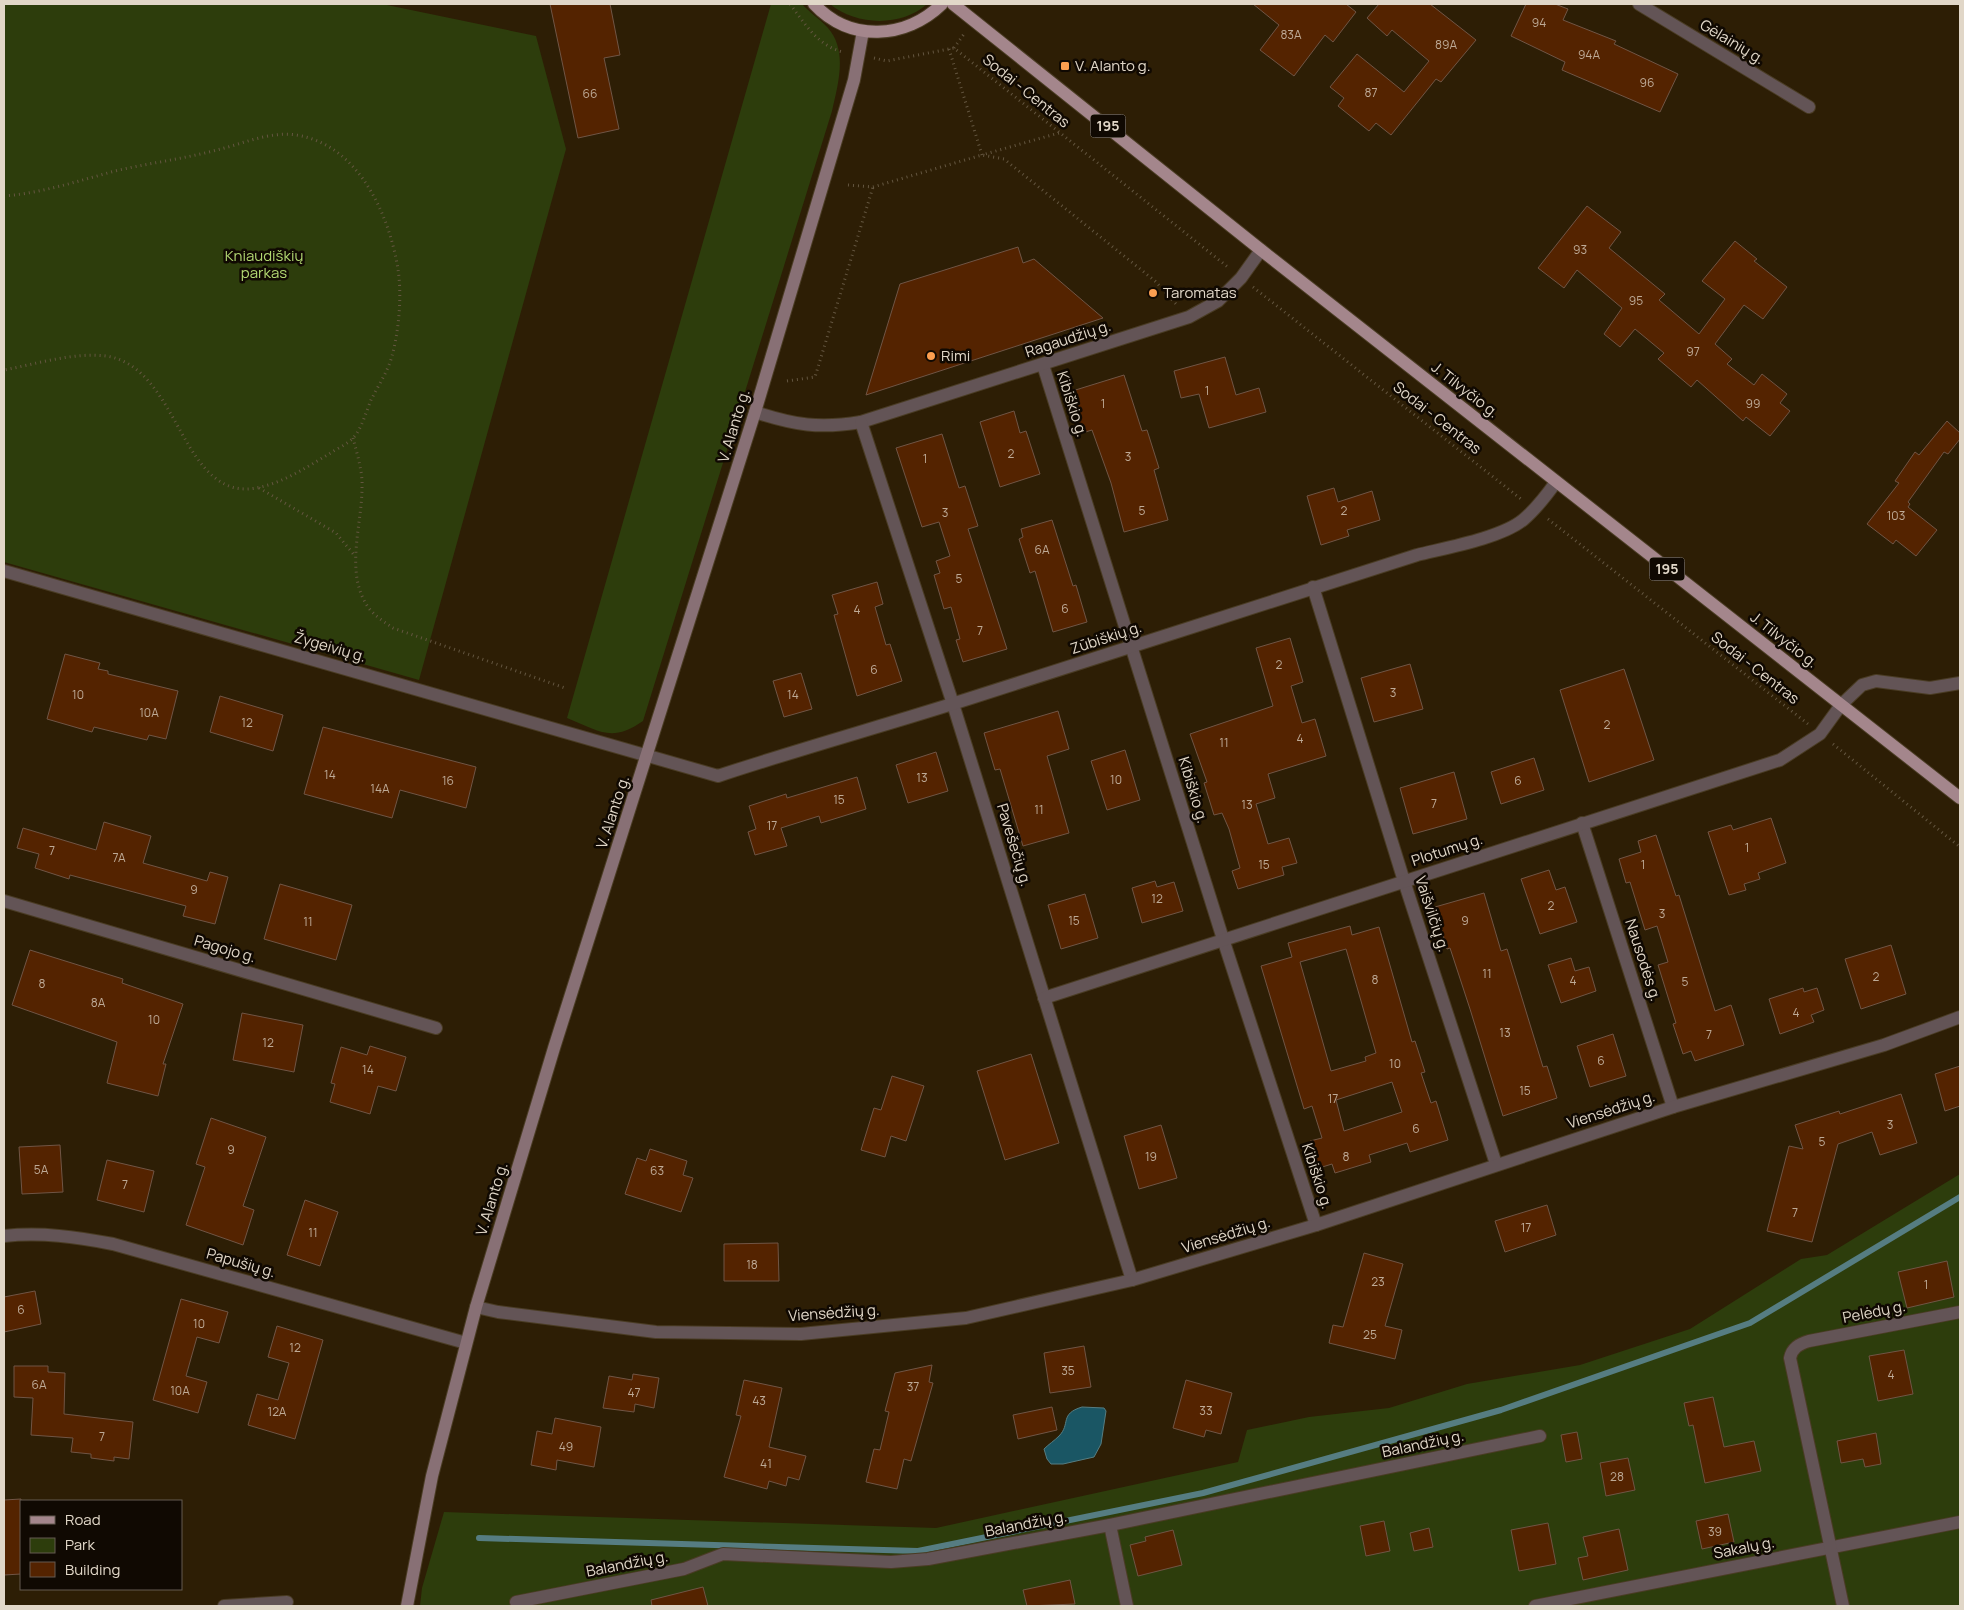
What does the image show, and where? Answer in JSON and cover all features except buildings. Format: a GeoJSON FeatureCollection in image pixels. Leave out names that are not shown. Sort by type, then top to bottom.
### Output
{"type":"FeatureCollection","features":[{"type":"Feature","properties":{"kind":"main road"},"geometry":{"type":"LineString","coordinates":[[814,4],[822,13],[841,25],[863,31],[886,32],[909,27],[930,16],[942,4]]}},
{"type":"Feature","properties":{"kind":"main road","name":"J. Tilvyčio g."},"geometry":{"type":"LineString","coordinates":[[953,4],[1260,250],[1960,798]]}},
{"type":"Feature","properties":{"kind":"main road","name":"V. Alanto g."},"geometry":{"type":"LineString","coordinates":[[406,1606],[432,1476],[476,1307],[554,1048],[756,412],[854,80],[863,31]]}},
{"type":"Feature","properties":{"kind":"street","name":"Gėlainių g."},"geometry":{"type":"LineString","coordinates":[[1639,4],[1809,107]]}},
{"type":"Feature","properties":{"kind":"street","name":"Ragaudžių g."},"geometry":{"type":"LineString","coordinates":[[756,412],[801,425],[832,427],[861,422],[1189,317],[1218,301],[1241,278],[1260,250]]}},
{"type":"Feature","properties":{"kind":"street","name":"Kibiškio g."},"geometry":{"type":"LineString","coordinates":[[1042,364],[1223,940],[1316,1225]]}},
{"type":"Feature","properties":{"kind":"street","name":"Pavešečių g."},"geometry":{"type":"LineString","coordinates":[[861,422],[953,704],[1132,1280]]}},
{"type":"Feature","properties":{"kind":"street","name":"Zūbiškių g."},"geometry":{"type":"LineString","coordinates":[[648,756],[718,776],[799,749],[953,704],[1313,587],[1496,532],[1521,522],[1535,510],[1556,482]]}},
{"type":"Feature","properties":{"kind":"street","name":"Žygeivių g."},"geometry":{"type":"LineString","coordinates":[[4,571],[648,756]]}},
{"type":"Feature","properties":{"kind":"street","name":"Vaišvilčių g."},"geometry":{"type":"LineString","coordinates":[[1313,587],[1404,881],[1496,1164]]}},
{"type":"Feature","properties":{"kind":"street","name":"Plotumų g."},"geometry":{"type":"LineString","coordinates":[[1044,998],[1780,760],[1820,734],[1841,705],[1862,685],[1876,681],[1930,688],[1960,683]]}},
{"type":"Feature","properties":{"kind":"street","name":"Nausodės g."},"geometry":{"type":"LineString","coordinates":[[1582,823],[1674,1108]]}},
{"type":"Feature","properties":{"kind":"street","name":"Pagojo g."},"geometry":{"type":"LineString","coordinates":[[4,901],[436,1028]]}},
{"type":"Feature","properties":{"kind":"street","name":"Viensėdžių g."},"geometry":{"type":"LineString","coordinates":[[476,1307],[498,1312],[656,1332],[802,1334],[966,1318],[1132,1280],[1316,1225],[1496,1164],[1884,1045],[1960,1017]]}},
{"type":"Feature","properties":{"kind":"street","name":"Papušių g."},"geometry":{"type":"LineString","coordinates":[[4,1236],[33,1233],[72,1236],[113,1244],[466,1343]]}},
{"type":"Feature","properties":{"kind":"street","name":"Pelėdų g."},"geometry":{"type":"LineString","coordinates":[[1831,1548],[1790,1358],[1796,1347],[1809,1341],[1960,1312]]}},
{"type":"Feature","properties":{"kind":"street","name":"Balandžių g."},"geometry":{"type":"LineString","coordinates":[[516,1602],[684,1569],[723,1554],[891,1562],[928,1559],[1110,1525],[1540,1436]]}},
{"type":"Feature","properties":{"kind":"street","name":"Sakalų g."},"geometry":{"type":"LineString","coordinates":[[1535,1606],[1960,1522]]}},
{"type":"Feature","properties":{"kind":"street"},"geometry":{"type":"LineString","coordinates":[[1110,1525],[1127,1606]]}},
{"type":"Feature","properties":{"kind":"street"},"geometry":{"type":"LineString","coordinates":[[1831,1548],[1843,1606]]}},
{"type":"Feature","properties":{"kind":"street"},"geometry":{"type":"LineString","coordinates":[[224,1606],[287,1602]]}},
{"type":"Feature","properties":{"kind":"path"},"geometry":{"type":"LineString","coordinates":[[790,4],[810,31],[829,48]]}},
{"type":"Feature","properties":{"kind":"path"},"geometry":{"type":"LineString","coordinates":[[887,60],[949,48],[982,155]]}},
{"type":"Feature","properties":{"kind":"path","name":"Sodai - Centras"},"geometry":{"type":"LineString","coordinates":[[949,48],[954,48],[1241,278],[1820,734],[1960,847]]}},
{"type":"Feature","properties":{"kind":"path"},"geometry":{"type":"LineString","coordinates":[[848,185],[873,187],[1059,133]]}},
{"type":"Feature","properties":{"kind":"path"},"geometry":{"type":"LineString","coordinates":[[4,196],[31,194],[118,171],[234,146],[263,137],[295,134],[321,142],[347,159],[379,203],[398,271],[398,315],[392,358],[354,438],[293,476],[259,488],[236,488],[215,480],[197,460],[157,389],[134,366],[106,356],[74,358],[4,370]]}},
{"type":"Feature","properties":{"kind":"path"},"geometry":{"type":"LineString","coordinates":[[982,155],[1004,159],[1155,281],[1189,317]]}},
{"type":"Feature","properties":{"kind":"path"},"geometry":{"type":"LineString","coordinates":[[787,381],[815,377],[873,187]]}},
{"type":"Feature","properties":{"kind":"path"},"geometry":{"type":"LineString","coordinates":[[354,438],[362,485],[356,557],[358,586],[365,603],[378,618],[393,628],[565,688]]}},
{"type":"Feature","properties":{"kind":"path"},"geometry":{"type":"LineString","coordinates":[[259,488],[336,534],[356,557]]}},
{"type":"Feature","properties":{"kind":"green space","name":"Kniaudiškių parkas"},"geometry":{"type":"Polygon","coordinates":[[[4,4],[382,4],[536,36],[566,149],[419,680],[4,562],[4,4]]]}},
{"type":"Feature","properties":{"kind":"green space"},"geometry":{"type":"Polygon","coordinates":[[[771,4],[802,4],[828,28],[834,37],[840,57],[840,68],[832,111],[643,721],[622,732],[605,733],[567,718],[771,4]]]}},
{"type":"Feature","properties":{"kind":"green space"},"geometry":{"type":"Polygon","coordinates":[[[830,4],[927,4],[917,12],[905,17],[879,21],[853,17],[830,4]]]}},
{"type":"Feature","properties":{"kind":"green space"},"geometry":{"type":"Polygon","coordinates":[[[1960,1174],[1960,1606],[420,1606],[422,1588],[444,1512],[936,1528],[1238,1462],[1247,1430],[1309,1417],[1389,1408],[1467,1384],[1580,1365],[1690,1329],[1801,1259],[1827,1255],[1960,1174]]]}},
{"type":"Feature","properties":{"kind":"water"},"geometry":{"type":"Polygon","coordinates":[[[1082,1407],[1104,1408],[1106,1411],[1101,1444],[1094,1457],[1063,1464],[1051,1464],[1047,1459],[1044,1449],[1062,1432],[1070,1413],[1082,1407]]]}},
{"type":"Feature","properties":{"kind":"waterway"},"geometry":{"type":"LineString","coordinates":[[479,1538],[918,1551],[1203,1493],[1501,1410],[1750,1323],[1960,1197]]}},
{"type":"Feature","properties":{"kind":"place","name":"V. Alanto g."},"geometry":{"type":"Point","coordinates":[1065,66]}},
{"type":"Feature","properties":{"kind":"place","name":"Taromatas"},"geometry":{"type":"Point","coordinates":[1153,293]}},
{"type":"Feature","properties":{"kind":"place","name":"Rimi"},"geometry":{"type":"Point","coordinates":[931,356]}}]}
